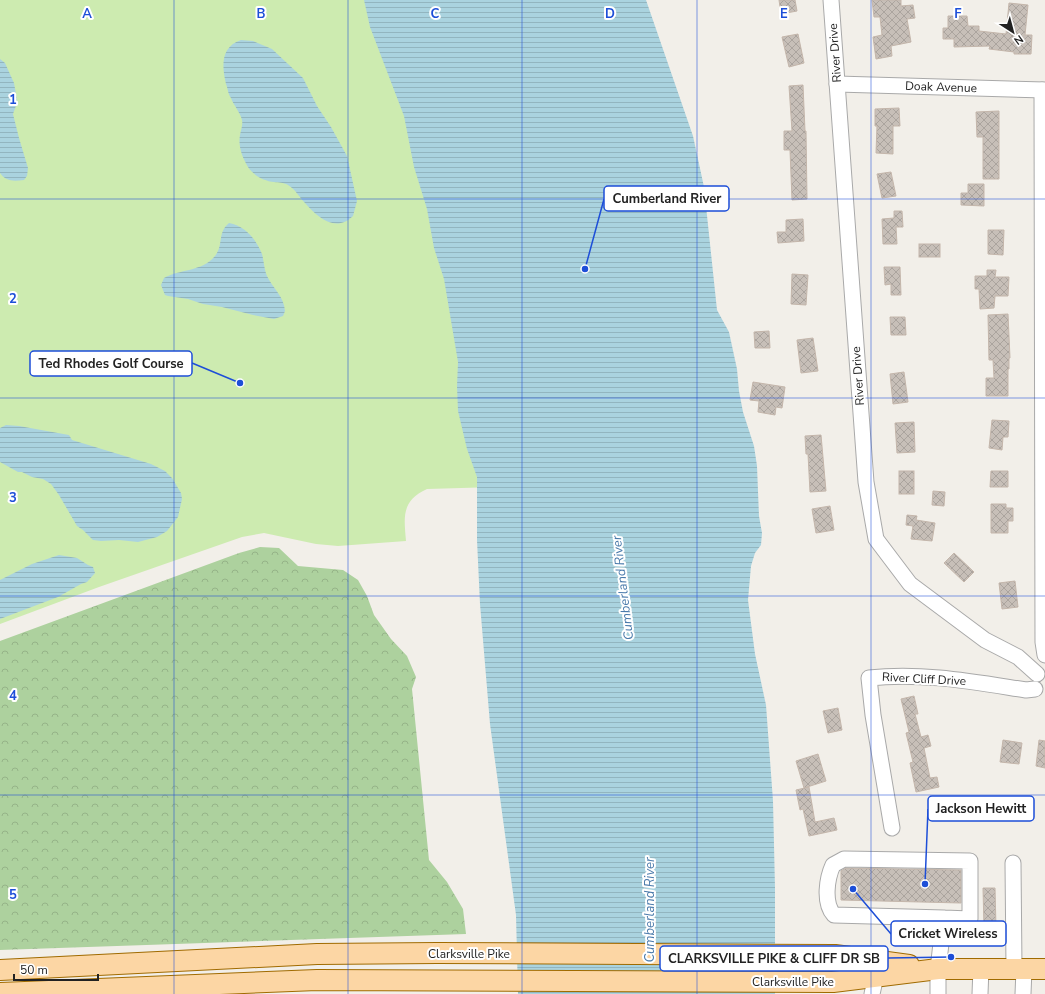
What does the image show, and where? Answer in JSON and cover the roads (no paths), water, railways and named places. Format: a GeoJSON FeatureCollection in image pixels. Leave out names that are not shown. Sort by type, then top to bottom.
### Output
{"type":"FeatureCollection","features":[{"type":"Feature","properties":{"kind":"main road","name":"Clarksville Pike"},"geometry":{"type":"LineString","coordinates":[[0,970],[317,954],[437,953],[835,955],[938,969],[1045,969]]}},
{"type":"Feature","properties":{"kind":"main road","name":"Clarksville Pike"},"geometry":{"type":"LineString","coordinates":[[0,993],[317,980],[833,982],[874,985],[938,969]]}},
{"type":"Feature","properties":{"kind":"street","name":"River Drive"},"geometry":{"type":"LineString","coordinates":[[831,0],[866,482],[876,540],[910,584],[985,640],[1018,656],[1041,672]]}},
{"type":"Feature","properties":{"kind":"street","name":"Doak Avenue"},"geometry":{"type":"LineString","coordinates":[[837,84],[1044,90]]}},
{"type":"Feature","properties":{"kind":"street"},"geometry":{"type":"LineString","coordinates":[[1044,90],[1043,642],[1045,655]]}},
{"type":"Feature","properties":{"kind":"street"},"geometry":{"type":"LineString","coordinates":[[1040,693],[1033,682],[1041,672]]}},
{"type":"Feature","properties":{"kind":"street","name":"River Cliff Drive"},"geometry":{"type":"LineString","coordinates":[[892,828],[873,715],[869,678],[891,675],[933,678],[978,682],[1040,693]]}},
{"type":"Feature","properties":{"kind":"street"},"geometry":{"type":"LineString","coordinates":[[844,859],[970,861],[970,919],[944,918],[834,915],[830,908],[828,887],[833,865],[844,859]]}},
{"type":"Feature","properties":{"kind":"street"},"geometry":{"type":"LineString","coordinates":[[1013,863],[1019,968],[1024,994]]}},
{"type":"Feature","properties":{"kind":"street"},"geometry":{"type":"LineString","coordinates":[[938,994],[938,969],[944,918]]}},
{"type":"Feature","properties":{"kind":"street"},"geometry":{"type":"LineString","coordinates":[[980,968],[980,994]]}},
{"type":"Feature","properties":{"kind":"water"},"geometry":{"type":"Polygon","coordinates":[[[364,0],[646,0],[693,136],[704,187],[717,310],[729,332],[737,369],[743,412],[754,446],[757,466],[759,516],[762,533],[761,545],[755,553],[751,566],[748,600],[755,654],[766,705],[773,801],[775,994],[518,994],[516,915],[490,724],[480,604],[477,540],[477,477],[467,449],[458,411],[458,362],[444,279],[434,248],[427,209],[414,167],[404,116],[370,27],[364,0]]]}},
{"type":"Feature","properties":{"kind":"water"},"geometry":{"type":"Polygon","coordinates":[[[241,40],[253,41],[272,49],[303,78],[317,106],[331,127],[347,156],[357,201],[353,216],[347,221],[340,223],[328,222],[310,209],[291,187],[284,183],[263,179],[253,173],[248,167],[240,147],[242,120],[229,95],[223,64],[229,47],[241,40]]]}},
{"type":"Feature","properties":{"kind":"water"},"geometry":{"type":"Polygon","coordinates":[[[0,59],[5,63],[14,83],[17,103],[13,114],[28,168],[27,176],[24,180],[14,181],[5,178],[0,173],[0,59]]]}},
{"type":"Feature","properties":{"kind":"water"},"geometry":{"type":"Polygon","coordinates":[[[229,223],[245,230],[257,243],[262,254],[265,271],[269,281],[283,301],[285,311],[283,316],[274,319],[165,295],[161,285],[164,278],[176,273],[197,268],[210,261],[218,252],[223,231],[229,223]]]}},
{"type":"Feature","properties":{"kind":"water"},"geometry":{"type":"Polygon","coordinates":[[[6,425],[69,435],[72,440],[151,464],[165,471],[172,478],[181,493],[182,499],[178,517],[167,531],[157,537],[138,542],[93,540],[77,526],[51,484],[43,479],[18,472],[0,462],[0,428],[6,425]]]}},
{"type":"Feature","properties":{"kind":"water"},"geometry":{"type":"Polygon","coordinates":[[[59,555],[77,558],[93,567],[95,573],[87,582],[58,597],[0,619],[0,580],[32,564],[59,555]]]}},
{"type":"Feature","properties":{"kind":"place","name":"Cumberland River"},"geometry":{"type":"Point","coordinates":[585,269]}},
{"type":"Feature","properties":{"kind":"place","name":"Ted Rhodes Golf Course"},"geometry":{"type":"Point","coordinates":[240,383]}},
{"type":"Feature","properties":{"kind":"place","name":"Jackson Hewitt"},"geometry":{"type":"Point","coordinates":[925,884]}},
{"type":"Feature","properties":{"kind":"place","name":"Cricket Wireless"},"geometry":{"type":"Point","coordinates":[853,889]}},
{"type":"Feature","properties":{"kind":"place","name":"CLARKSVILLE PIKE & CLIFF DR SB"},"geometry":{"type":"Point","coordinates":[951,957]}}]}
